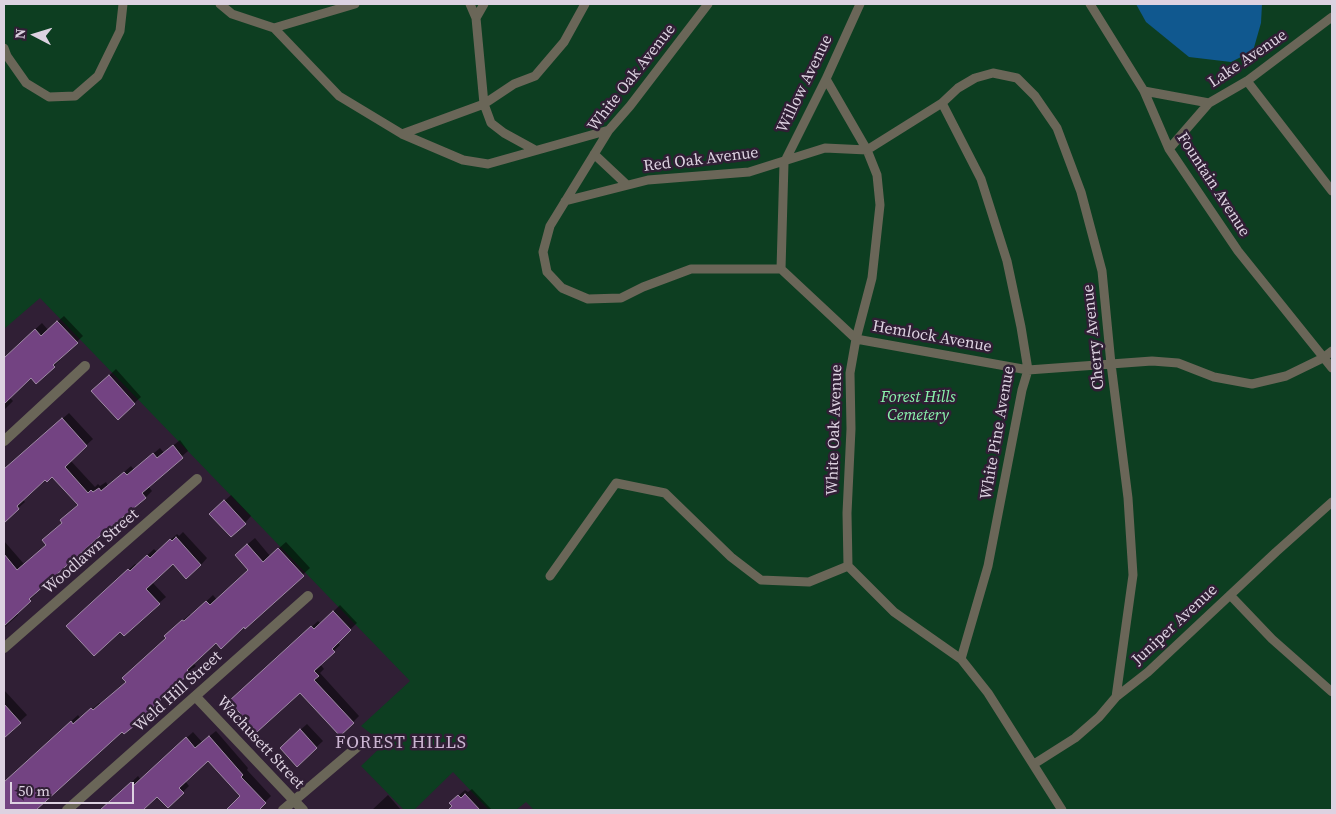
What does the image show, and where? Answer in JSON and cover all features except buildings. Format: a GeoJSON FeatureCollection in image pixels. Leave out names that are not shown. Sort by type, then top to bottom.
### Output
{"type":"FeatureCollection","features":[{"type":"Feature","properties":{"kind":"street"},"geometry":{"type":"LineString","coordinates":[[4,442],[85,366]]}},
{"type":"Feature","properties":{"kind":"street","name":"Woodlawn Street"},"geometry":{"type":"LineString","coordinates":[[4,648],[198,479]]}},
{"type":"Feature","properties":{"kind":"street","name":"Weld Hill Street"},"geometry":{"type":"LineString","coordinates":[[67,810],[308,596]]}},
{"type":"Feature","properties":{"kind":"street","name":"Wachusett Street"},"geometry":{"type":"LineString","coordinates":[[196,697],[303,810]]}},
{"type":"Feature","properties":{"kind":"street"},"geometry":{"type":"LineString","coordinates":[[283,810],[363,742]]}},
{"type":"Feature","properties":{"kind":"lane"},"geometry":{"type":"LineString","coordinates":[[4,48],[7,56],[26,83],[49,97],[75,96],[98,76],[120,31],[123,4]]}},
{"type":"Feature","properties":{"kind":"lane"},"geometry":{"type":"LineString","coordinates":[[220,4],[232,14],[274,28],[339,96],[402,134],[463,160],[488,164],[608,130]]}},
{"type":"Feature","properties":{"kind":"lane"},"geometry":{"type":"LineString","coordinates":[[319,14],[323,4]]}},
{"type":"Feature","properties":{"kind":"lane"},"geometry":{"type":"LineString","coordinates":[[274,28],[355,4]]}},
{"type":"Feature","properties":{"kind":"lane"},"geometry":{"type":"LineString","coordinates":[[470,4],[476,18],[484,104],[491,123],[504,133],[535,150]]}},
{"type":"Feature","properties":{"kind":"lane"},"geometry":{"type":"LineString","coordinates":[[476,18],[484,4]]}},
{"type":"Feature","properties":{"kind":"lane"},"geometry":{"type":"LineString","coordinates":[[402,134],[484,104],[514,84],[535,76],[564,42],[586,4]]}},
{"type":"Feature","properties":{"kind":"lane","name":"White Oak Avenue"},"geometry":{"type":"LineString","coordinates":[[708,4],[630,106],[608,130],[564,201],[550,226],[543,252],[547,272],[562,288],[588,300],[621,298],[643,287],[691,269],[781,269]]}},
{"type":"Feature","properties":{"kind":"lane","name":"Willow Avenue"},"geometry":{"type":"LineString","coordinates":[[781,269],[784,163],[826,79],[860,4]]}},
{"type":"Feature","properties":{"kind":"lane","name":"Fountain Avenue"},"geometry":{"type":"LineString","coordinates":[[1090,4],[1144,92],[1169,149],[1238,251],[1332,368]]}},
{"type":"Feature","properties":{"kind":"lane","name":"Lake Avenue"},"geometry":{"type":"LineString","coordinates":[[1144,92],[1209,103],[1247,82],[1332,17]]}},
{"type":"Feature","properties":{"kind":"lane","name":"Cherry Avenue"},"geometry":{"type":"LineString","coordinates":[[942,103],[958,88],[975,78],[993,73],[1017,78],[1035,96],[1057,128],[1080,192],[1102,271],[1111,364],[1128,498],[1133,575],[1116,697]]}},
{"type":"Feature","properties":{"kind":"lane","name":"White Oak Avenue"},"geometry":{"type":"LineString","coordinates":[[826,79],[867,150],[877,175],[880,204],[872,278],[856,339],[850,373],[851,429],[847,513],[848,566]]}},
{"type":"Feature","properties":{"kind":"lane"},"geometry":{"type":"LineString","coordinates":[[1247,82],[1332,191]]}},
{"type":"Feature","properties":{"kind":"lane"},"geometry":{"type":"LineString","coordinates":[[867,150],[942,103]]}},
{"type":"Feature","properties":{"kind":"lane","name":"White Pine Avenue"},"geometry":{"type":"LineString","coordinates":[[942,103],[981,179],[1007,261],[1028,370],[1022,390],[988,566],[961,659]]}},
{"type":"Feature","properties":{"kind":"lane"},"geometry":{"type":"LineString","coordinates":[[1169,149],[1209,103]]}},
{"type":"Feature","properties":{"kind":"lane","name":"Red Oak Avenue"},"geometry":{"type":"LineString","coordinates":[[564,201],[648,180],[749,172],[784,163],[825,148],[867,150]]}},
{"type":"Feature","properties":{"kind":"lane","name":"Red Oak Avenue"},"geometry":{"type":"LineString","coordinates":[[594,154],[627,185]]}},
{"type":"Feature","properties":{"kind":"lane"},"geometry":{"type":"LineString","coordinates":[[781,269],[856,339]]}},
{"type":"Feature","properties":{"kind":"lane","name":"Hemlock Avenue"},"geometry":{"type":"LineString","coordinates":[[856,339],[1028,370],[1152,361],[1178,363],[1214,377],[1252,384],[1286,376],[1324,358],[1332,351]]}},
{"type":"Feature","properties":{"kind":"lane"},"geometry":{"type":"LineString","coordinates":[[550,576],[616,483],[665,493],[731,558],[761,580],[808,582],[848,566],[894,612],[961,659],[988,693],[1062,810]]}},
{"type":"Feature","properties":{"kind":"lane","name":"Juniper Avenue"},"geometry":{"type":"LineString","coordinates":[[1034,764],[1075,738],[1099,717],[1116,697],[1148,672],[1332,502]]}},
{"type":"Feature","properties":{"kind":"lane"},"geometry":{"type":"LineString","coordinates":[[1230,595],[1272,640],[1332,692]]}},
{"type":"Feature","properties":{"kind":"green space","name":"Forest Hills Cemetery"},"geometry":{"type":"Polygon","coordinates":[[[4,4],[1332,4],[1332,810],[534,810],[526,802],[516,810],[489,810],[453,772],[414,810],[404,810],[361,766],[384,744],[361,726],[410,681],[40,298],[4,329],[4,4]]]}},
{"type":"Feature","properties":{"kind":"water"},"geometry":{"type":"Polygon","coordinates":[[[1136,4],[1262,4],[1261,23],[1253,51],[1231,62],[1189,57],[1146,22],[1136,4]]]}},
{"type":"Feature","properties":{"kind":"district","name":"FOREST HILLS"},"geometry":{"type":"Point","coordinates":[401,743]}}]}
